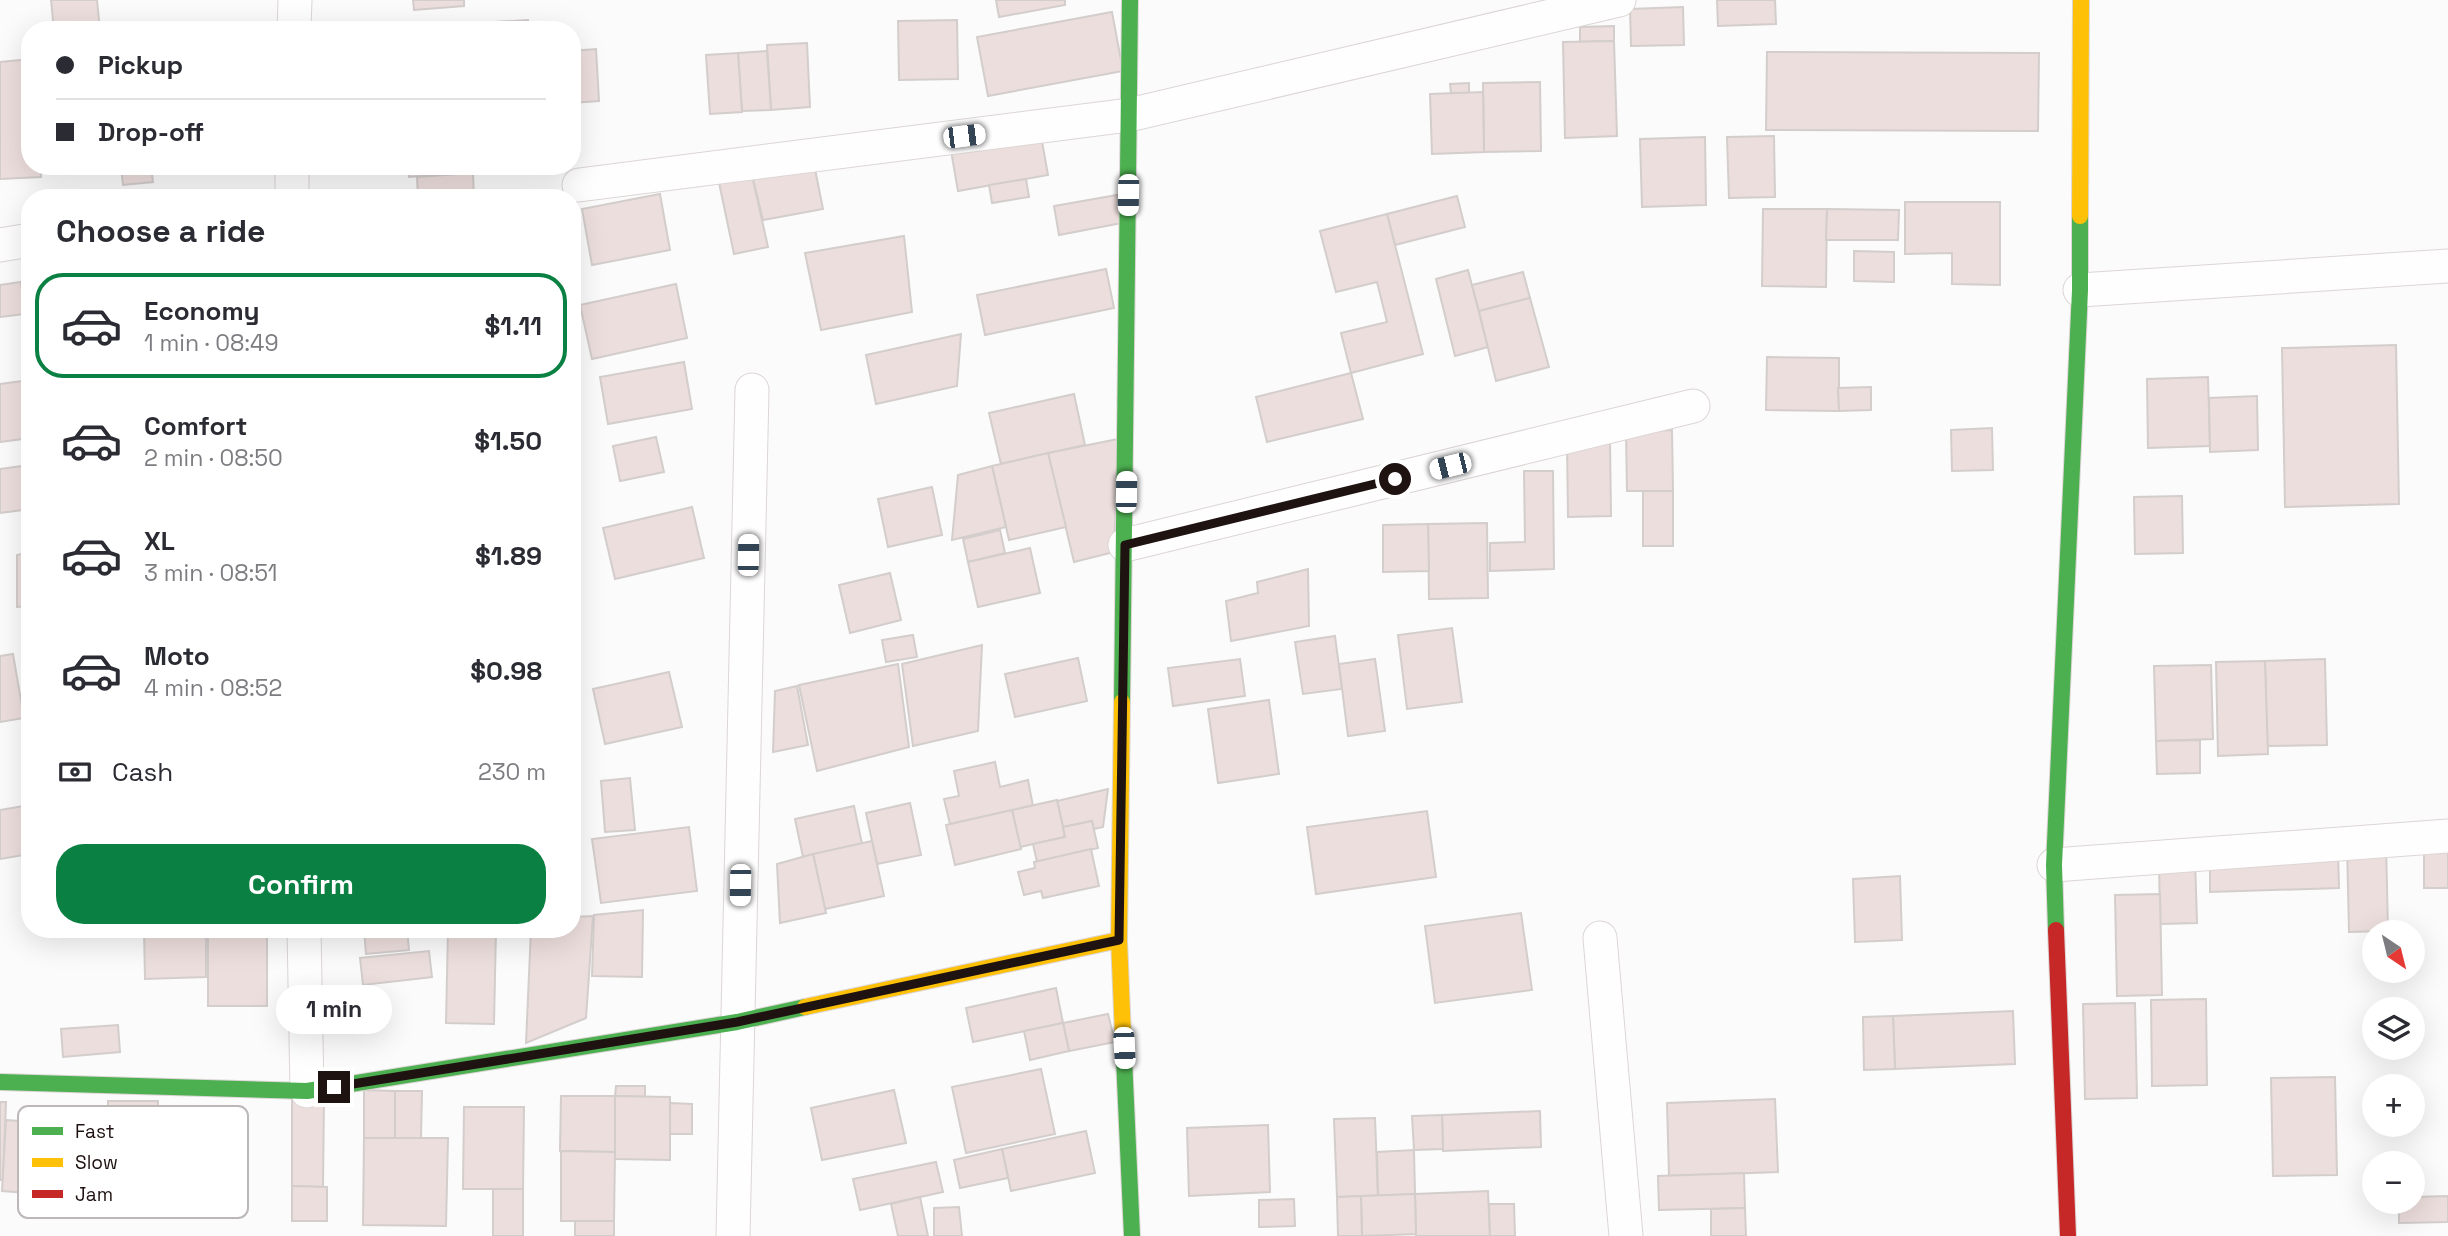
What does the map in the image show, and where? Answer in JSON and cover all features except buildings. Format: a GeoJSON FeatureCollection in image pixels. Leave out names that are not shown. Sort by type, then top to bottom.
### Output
{"type":"FeatureCollection","features":[{"type":"Feature","properties":{"kind":"street"},"geometry":{"type":"LineString","coordinates":[[294,21],[295,0]]}},
{"type":"Feature","properties":{"kind":"street"},"geometry":{"type":"LineString","coordinates":[[1130,0],[1119,940],[1132,1236]]}},
{"type":"Feature","properties":{"kind":"street"},"geometry":{"type":"LineString","coordinates":[[579,185],[1129,115],[1619,0]]}},
{"type":"Feature","properties":{"kind":"street"},"geometry":{"type":"LineString","coordinates":[[2068,1236],[2054,866],[2080,290],[2081,0]]}},
{"type":"Feature","properties":{"kind":"street"},"geometry":{"type":"LineString","coordinates":[[0,245],[21,242]]}},
{"type":"Feature","properties":{"kind":"street"},"geometry":{"type":"LineString","coordinates":[[2080,290],[2448,266]]}},
{"type":"Feature","properties":{"kind":"street"},"geometry":{"type":"LineString","coordinates":[[733,1236],[752,390]]}},
{"type":"Feature","properties":{"kind":"street"},"geometry":{"type":"LineString","coordinates":[[1125,545],[1693,406]]}},
{"type":"Feature","properties":{"kind":"street"},"geometry":{"type":"LineString","coordinates":[[2054,866],[2448,836]]}},
{"type":"Feature","properties":{"kind":"street"},"geometry":{"type":"LineString","coordinates":[[304,938],[307,1091]]}},
{"type":"Feature","properties":{"kind":"street"},"geometry":{"type":"LineString","coordinates":[[1600,938],[1626,1236]]}},
{"type":"Feature","properties":{"kind":"street"},"geometry":{"type":"LineString","coordinates":[[0,1082],[307,1091],[737,1022],[1119,940]]}},
{"type":"Feature","properties":{"kind":"traffic: fast"},"geometry":{"type":"LineString","coordinates":[[1122,702],[1130,0]]}},
{"type":"Feature","properties":{"kind":"traffic: fast"},"geometry":{"type":"LineString","coordinates":[[2056,930],[2054,865],[2080,290],[2080,216]]}},
{"type":"Feature","properties":{"kind":"traffic: fast"},"geometry":{"type":"LineString","coordinates":[[0,1082],[307,1091],[737,1022],[805,1007]]}},
{"type":"Feature","properties":{"kind":"traffic: fast"},"geometry":{"type":"LineString","coordinates":[[1123,1036],[1132,1236]]}},
{"type":"Feature","properties":{"kind":"traffic: slow"},"geometry":{"type":"LineString","coordinates":[[2080,216],[2081,0]]}},
{"type":"Feature","properties":{"kind":"traffic: slow"},"geometry":{"type":"LineString","coordinates":[[1122,702],[1119,940],[1123,1036]]}},
{"type":"Feature","properties":{"kind":"traffic: slow"},"geometry":{"type":"LineString","coordinates":[[805,1007],[1119,940]]}},
{"type":"Feature","properties":{"kind":"traffic: jam"},"geometry":{"type":"LineString","coordinates":[[2056,930],[2068,1236]]}},
{"type":"Feature","properties":{"kind":"route"},"geometry":{"type":"LineString","coordinates":[[334,1087],[737,1022],[1119,940],[1125,545],[1395,479]]}}]}
